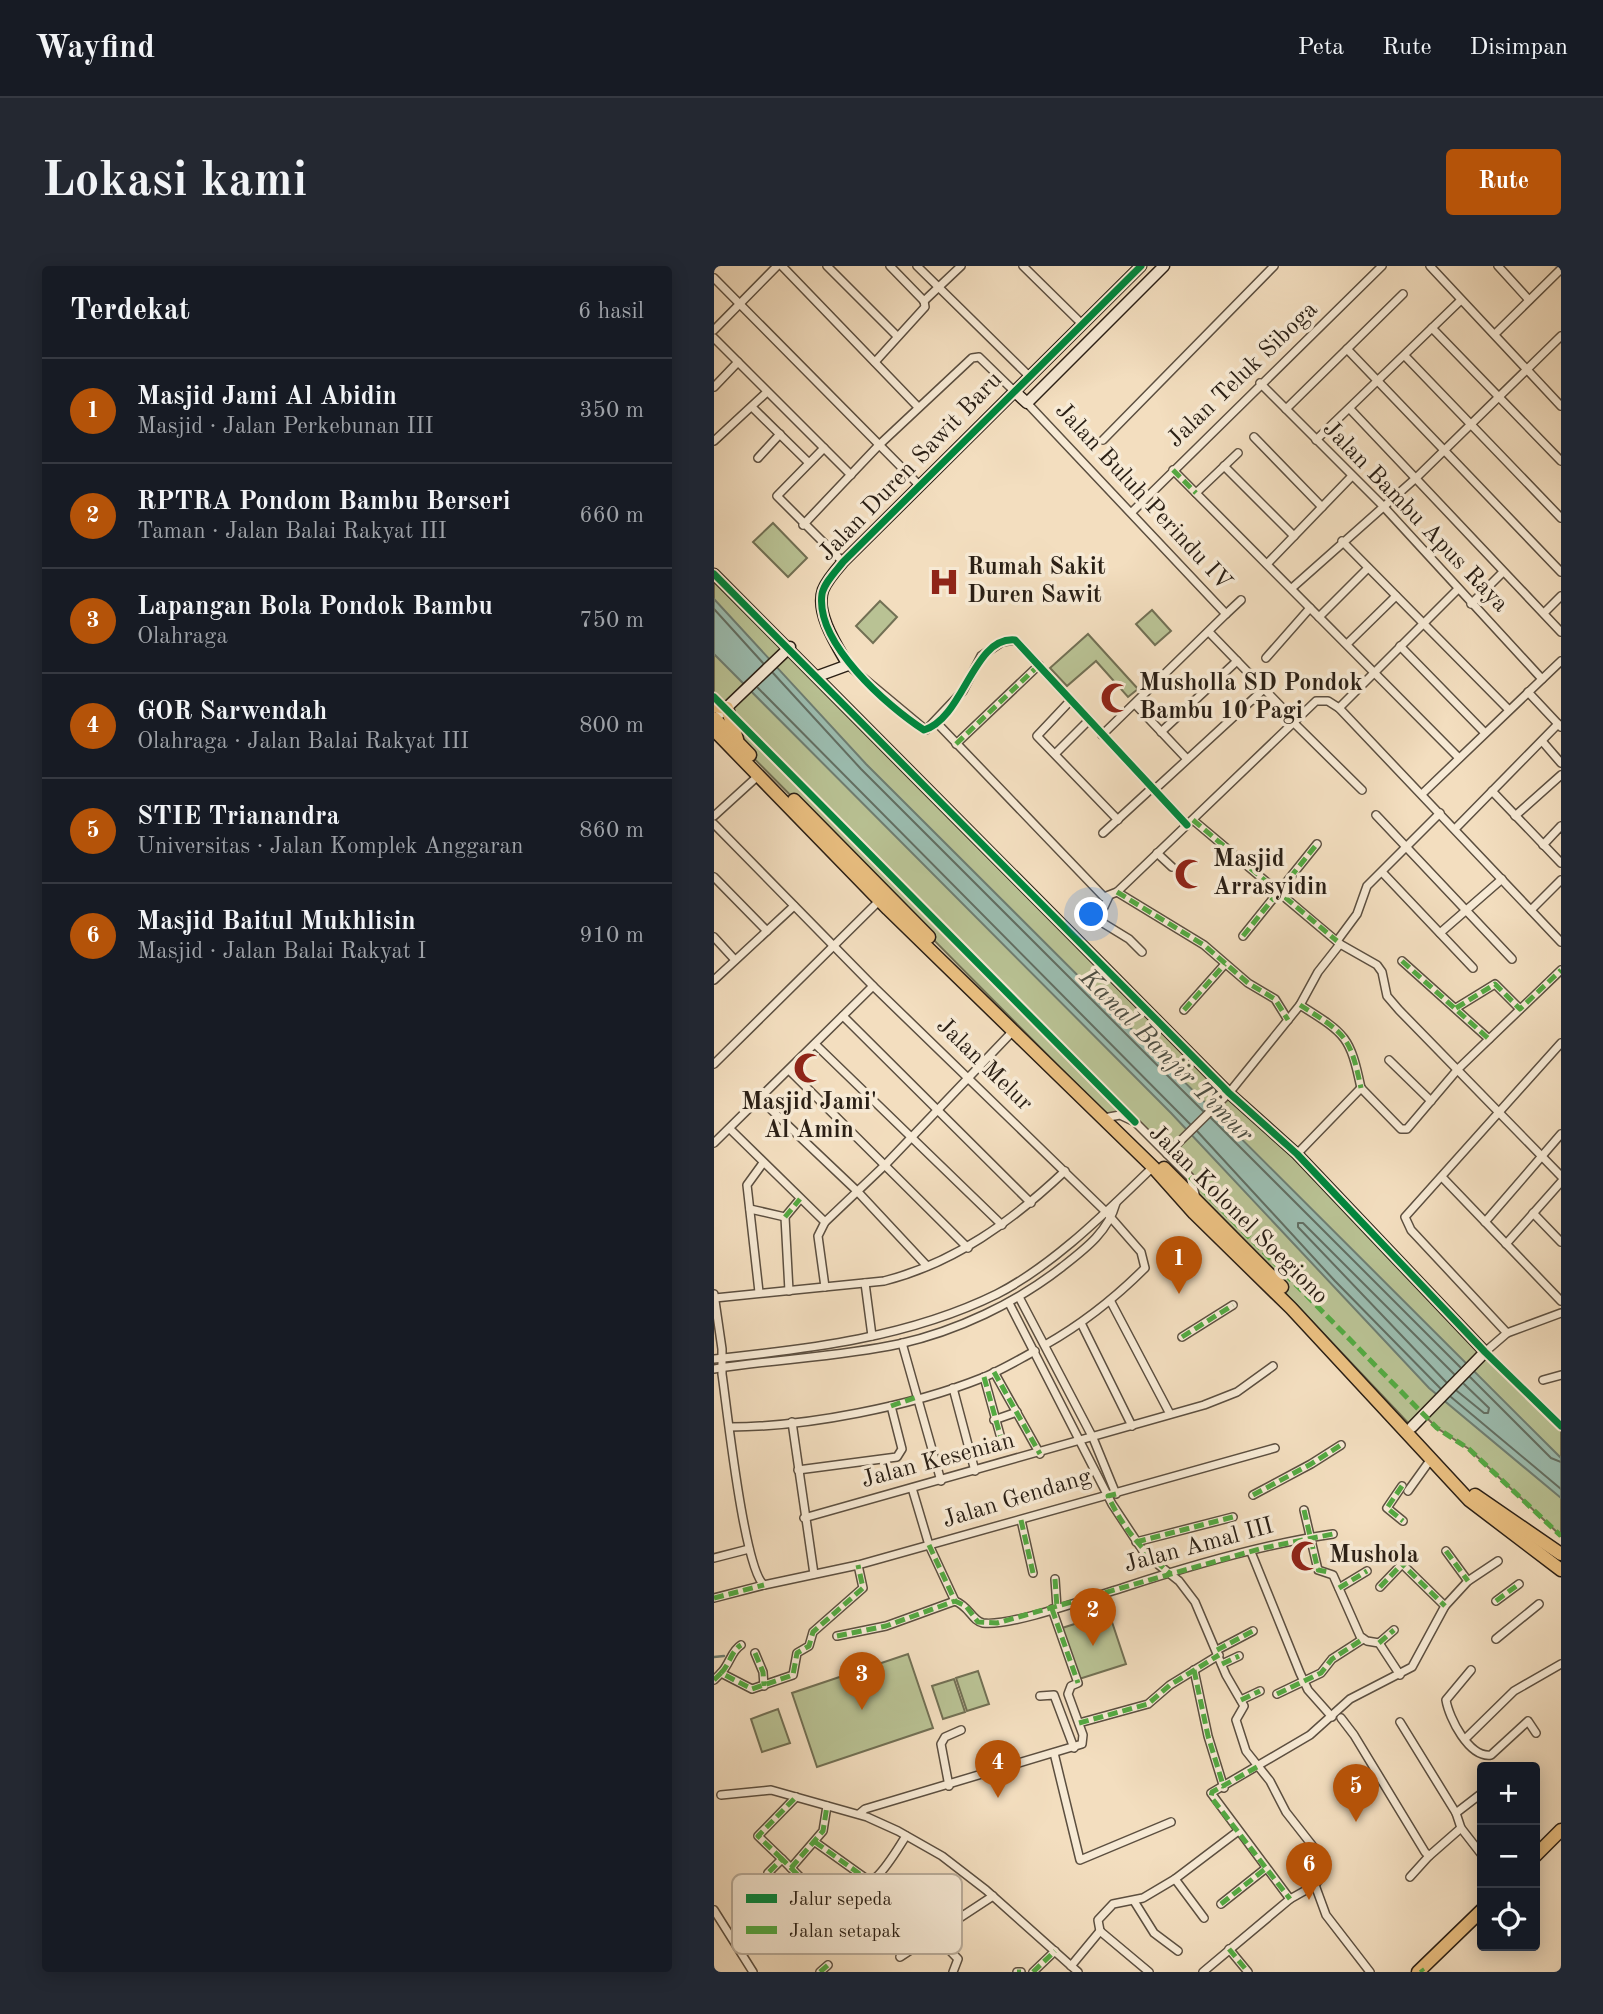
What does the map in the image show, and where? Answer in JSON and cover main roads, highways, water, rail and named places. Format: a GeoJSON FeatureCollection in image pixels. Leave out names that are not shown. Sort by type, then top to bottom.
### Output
{"type":"FeatureCollection","features":[{"type":"Feature","properties":{"kind":"main road","name":"Jalan Kolonel Soegiono"},"geometry":{"type":"LineString","coordinates":[[718,715],[738,741],[883,897],[1153,1167],[1194,1213],[1300,1316],[1469,1500],[1561,1570]]}},
{"type":"Feature","properties":{"kind":"main road","name":"Jalan Kolonel Soegiono"},"geometry":{"type":"LineString","coordinates":[[718,715],[759,775],[1198,1201],[1473,1494],[1561,1554]]}},
{"type":"Feature","properties":{"kind":"main road","name":"Jalan Kolonel Soegiono"},"geometry":{"type":"LineString","coordinates":[[1535,1550],[1561,1579]]}},
{"type":"Feature","properties":{"kind":"main road"},"geometry":{"type":"LineString","coordinates":[[1540,1851],[1561,1830]]}},
{"type":"Feature","properties":{"kind":"main road"},"geometry":{"type":"LineString","coordinates":[[1421,1971],[1477,1915]]}},
{"type":"Feature","properties":{"kind":"water"},"geometry":{"type":"Polygon","coordinates":[[[714,599],[866,764],[1561,1458],[1561,1498],[1429,1388],[1171,1113],[714,654],[714,599]]]}},
{"type":"Feature","properties":{"kind":"waterway"},"geometry":{"type":"LineString","coordinates":[[714,1657],[724,1656]]}},
{"type":"Feature","properties":{"kind":"place","name":"Rumah Sakit Duren Sawit"},"geometry":{"type":"Point","coordinates":[944,582]}},
{"type":"Feature","properties":{"kind":"place","name":"Musholla SD Pondok Bambu 10 Pagi"},"geometry":{"type":"Point","coordinates":[1116,698]}},
{"type":"Feature","properties":{"kind":"place","name":"Masjid Arrasyidin"},"geometry":{"type":"Point","coordinates":[1190,874]}},
{"type":"Feature","properties":{"kind":"place","name":"Masjid Jami' Al Amin"},"geometry":{"type":"Point","coordinates":[809,1068]}},
{"type":"Feature","properties":{"kind":"place","name":"Masjid Jami Al Abidin"},"geometry":{"type":"Point","coordinates":[1179,1294]}},
{"type":"Feature","properties":{"kind":"place","name":"Mushola"},"geometry":{"type":"Point","coordinates":[1306,1556]}},
{"type":"Feature","properties":{"kind":"place","name":"RPTRA Pondom Bambu Berseri"},"geometry":{"type":"Point","coordinates":[1093,1646]}},
{"type":"Feature","properties":{"kind":"place","name":"Lapangan Bola Pondok Bambu"},"geometry":{"type":"Point","coordinates":[862,1710]}},
{"type":"Feature","properties":{"kind":"place","name":"GOR Sarwendah"},"geometry":{"type":"Point","coordinates":[998,1798]}},
{"type":"Feature","properties":{"kind":"place","name":"STIE Trianandra"},"geometry":{"type":"Point","coordinates":[1356,1822]}},
{"type":"Feature","properties":{"kind":"place","name":"Masjid Baitul Mukhlisin"},"geometry":{"type":"Point","coordinates":[1309,1900]}},
{"type":"Feature","properties":{"kind":"water label","name":"Kanal Banjir Timur"},"geometry":{"type":"Point","coordinates":[1166,1056]}}]}
